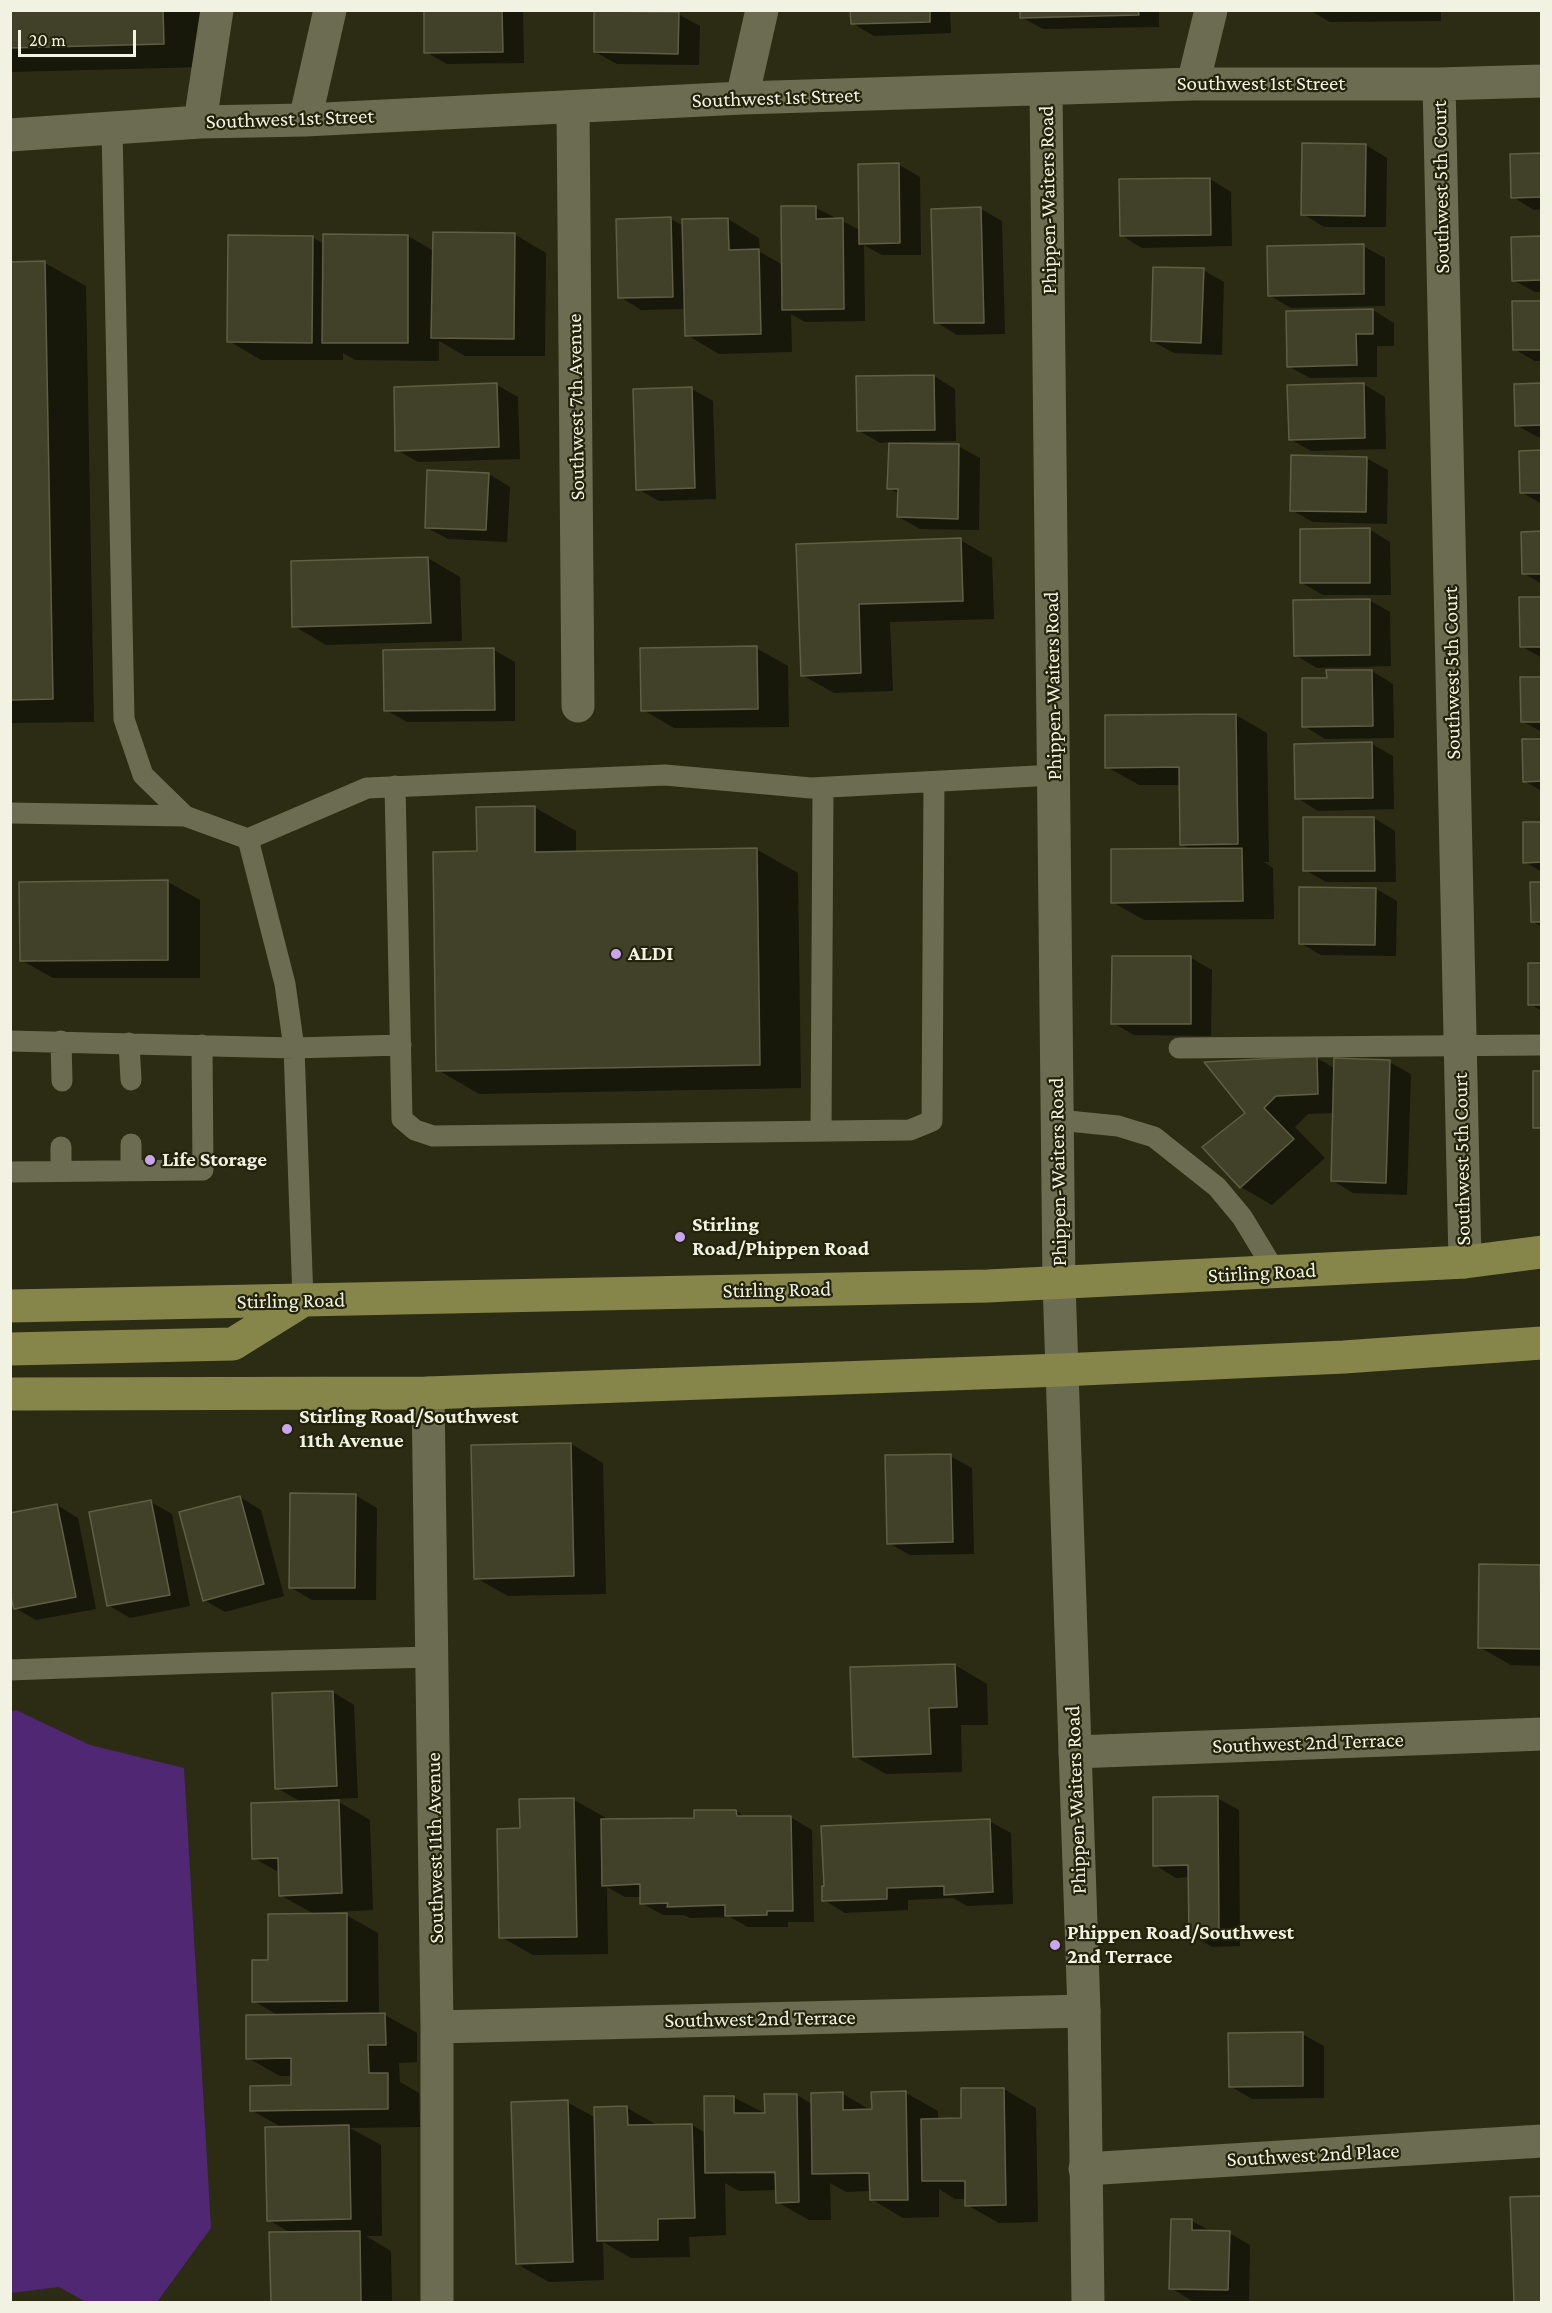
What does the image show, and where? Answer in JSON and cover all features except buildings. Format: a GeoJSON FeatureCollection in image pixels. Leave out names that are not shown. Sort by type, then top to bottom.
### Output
{"type":"FeatureCollection","features":[{"type":"Feature","properties":{"kind":"main road","name":"Stirling Road"},"geometry":{"type":"LineString","coordinates":[[10,1306],[988,1286],[1465,1262],[1542,1252]]}},
{"type":"Feature","properties":{"kind":"main road"},"geometry":{"type":"LineString","coordinates":[[10,1349],[233,1344],[303,1300]]}},
{"type":"Feature","properties":{"kind":"main road"},"geometry":{"type":"LineString","coordinates":[[10,1394],[428,1393],[1061,1370],[1344,1357],[1542,1343]]}},
{"type":"Feature","properties":{"kind":"street"},"geometry":{"type":"LineString","coordinates":[[200,122],[217,10]]}},
{"type":"Feature","properties":{"kind":"street"},"geometry":{"type":"LineString","coordinates":[[305,120],[330,10]]}},
{"type":"Feature","properties":{"kind":"street"},"geometry":{"type":"LineString","coordinates":[[742,98],[762,10]]}},
{"type":"Feature","properties":{"kind":"street"},"geometry":{"type":"LineString","coordinates":[[1193,84],[1211,10]]}},
{"type":"Feature","properties":{"kind":"street","name":"Southwest 1st Street"},"geometry":{"type":"LineString","coordinates":[[10,135],[200,122],[305,120],[742,98],[1193,84],[1439,84],[1542,81]]}},
{"type":"Feature","properties":{"kind":"street","name":"Southwest 5th Court"},"geometry":{"type":"LineString","coordinates":[[1439,84],[1465,1262]]}},
{"type":"Feature","properties":{"kind":"street","name":"Phippen-Waiters Road"},"geometry":{"type":"LineString","coordinates":[[1046,89],[1059,1283],[1084,2011],[1088,2302]]}},
{"type":"Feature","properties":{"kind":"street","name":"Southwest 7th Avenue"},"geometry":{"type":"LineString","coordinates":[[573,107],[578,706]]}},
{"type":"Feature","properties":{"kind":"street","name":"Southwest 11th Avenue"},"geometry":{"type":"LineString","coordinates":[[428,1393],[437,2027],[437,2302]]}},
{"type":"Feature","properties":{"kind":"street","name":"Southwest 2nd Terrace"},"geometry":{"type":"LineString","coordinates":[[1075,1752],[1542,1734]]}},
{"type":"Feature","properties":{"kind":"street","name":"Southwest 2nd Terrace"},"geometry":{"type":"LineString","coordinates":[[437,2027],[1084,2011]]}},
{"type":"Feature","properties":{"kind":"street","name":"Southwest 2nd Place"},"geometry":{"type":"LineString","coordinates":[[1085,2169],[1542,2141]]}},
{"type":"Feature","properties":{"kind":"lane"},"geometry":{"type":"LineString","coordinates":[[112,128],[124,719],[143,775],[185,816]]}},
{"type":"Feature","properties":{"kind":"lane"},"geometry":{"type":"LineString","coordinates":[[10,813],[185,816],[248,839],[367,788],[665,775],[823,788],[1054,775]]}},
{"type":"Feature","properties":{"kind":"lane"},"geometry":{"type":"LineString","coordinates":[[395,786],[402,1119],[415,1130],[432,1136],[910,1130],[932,1121],[933,782]]}},
{"type":"Feature","properties":{"kind":"lane"},"geometry":{"type":"LineString","coordinates":[[821,1131],[823,788]]}},
{"type":"Feature","properties":{"kind":"lane"},"geometry":{"type":"LineString","coordinates":[[248,839],[285,984],[294,1048],[303,1300]]}},
{"type":"Feature","properties":{"kind":"lane"},"geometry":{"type":"LineString","coordinates":[[10,1041],[294,1048],[401,1045]]}},
{"type":"Feature","properties":{"kind":"lane"},"geometry":{"type":"LineString","coordinates":[[62,1041],[62,1081]]}},
{"type":"Feature","properties":{"kind":"lane"},"geometry":{"type":"LineString","coordinates":[[129,1043],[131,1080]]}},
{"type":"Feature","properties":{"kind":"lane"},"geometry":{"type":"LineString","coordinates":[[10,1172],[203,1170],[202,1045]]}},
{"type":"Feature","properties":{"kind":"lane"},"geometry":{"type":"LineString","coordinates":[[1179,1048],[1542,1045]]}},
{"type":"Feature","properties":{"kind":"lane"},"geometry":{"type":"LineString","coordinates":[[1058,1120],[1118,1126],[1154,1137],[1216,1186],[1242,1217],[1276,1273]]}},
{"type":"Feature","properties":{"kind":"lane"},"geometry":{"type":"LineString","coordinates":[[131,1144],[131,1170]]}},
{"type":"Feature","properties":{"kind":"lane"},"geometry":{"type":"LineString","coordinates":[[62,1147],[62,1172]]}},
{"type":"Feature","properties":{"kind":"lane"},"geometry":{"type":"LineString","coordinates":[[10,1670],[432,1658]]}},
{"type":"Feature","properties":{"kind":"shaded area"},"geometry":{"type":"Polygon","coordinates":[[[16,1710],[90,1745],[184,1768],[211,2228],[157,2302],[86,2302],[59,2287],[11,2293],[10,1712],[16,1710]]]}},
{"type":"Feature","properties":{"kind":"place","name":"ALDI"},"geometry":{"type":"Point","coordinates":[616,954]}},
{"type":"Feature","properties":{"kind":"place","name":"Life Storage"},"geometry":{"type":"Point","coordinates":[150,1160]}},
{"type":"Feature","properties":{"kind":"place","name":"Stirling Road/Phippen Road"},"geometry":{"type":"Point","coordinates":[680,1237]}},
{"type":"Feature","properties":{"kind":"place","name":"Stirling Road/Southwest 11th Avenue"},"geometry":{"type":"Point","coordinates":[287,1429]}},
{"type":"Feature","properties":{"kind":"place","name":"Phippen Road/Southwest 2nd Terrace"},"geometry":{"type":"Point","coordinates":[1055,1945]}}]}
